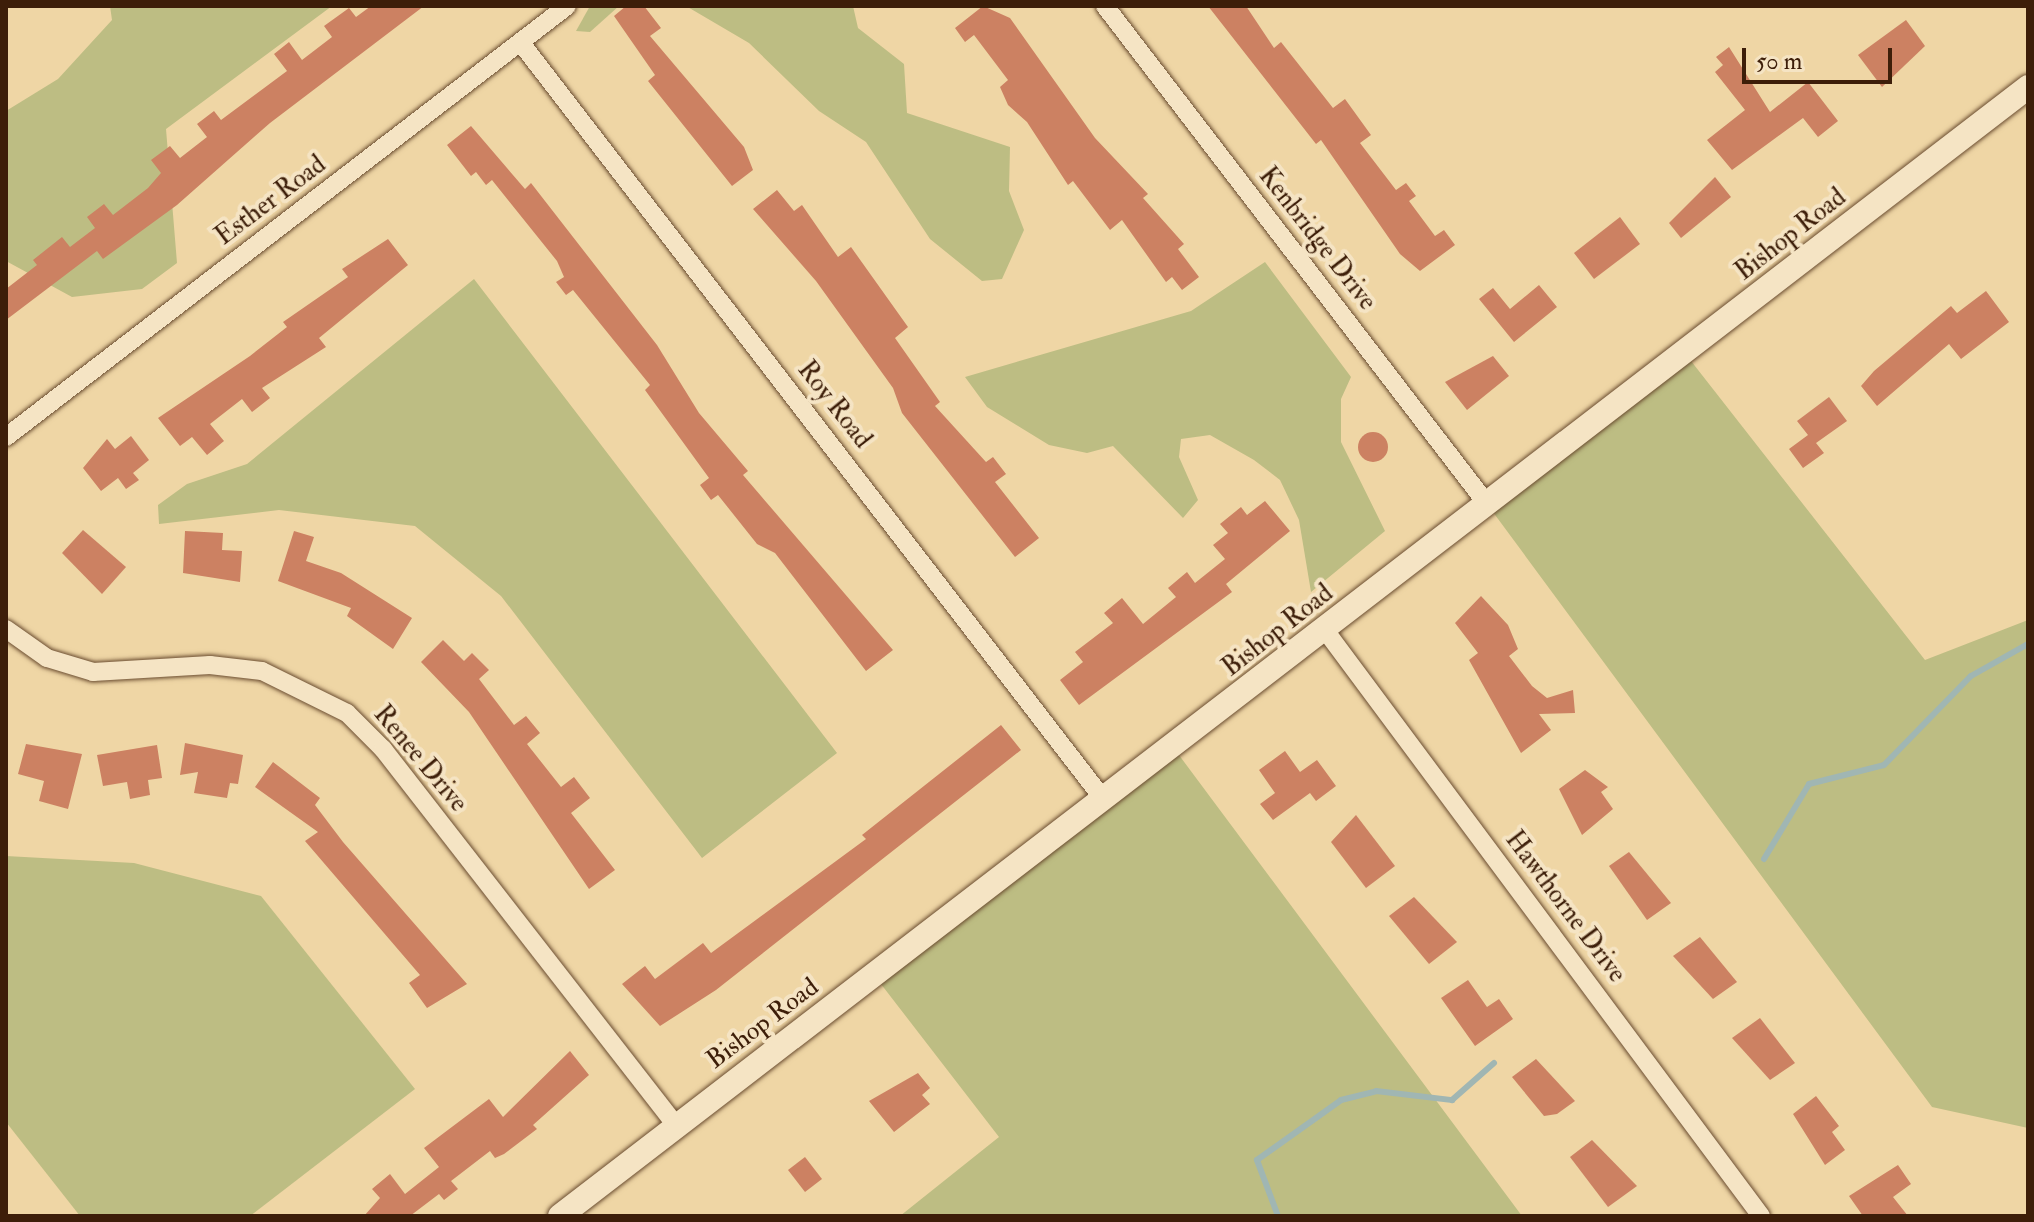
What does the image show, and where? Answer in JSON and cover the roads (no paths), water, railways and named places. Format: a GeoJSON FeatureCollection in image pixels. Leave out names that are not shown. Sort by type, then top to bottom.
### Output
{"type":"FeatureCollection","features":[{"type":"Feature","properties":{"kind":"street","name":"Esther Road"},"geometry":{"type":"LineString","coordinates":[[6,437],[567,6]]}},
{"type":"Feature","properties":{"kind":"street","name":"Kenbridge Drive"},"geometry":{"type":"LineString","coordinates":[[1105,6],[1487,504]]}},
{"type":"Feature","properties":{"kind":"street","name":"Roy Road"},"geometry":{"type":"LineString","coordinates":[[521,43],[1104,800]]}},
{"type":"Feature","properties":{"kind":"street","name":"Bishop Road"},"geometry":{"type":"LineString","coordinates":[[560,1216],[2028,87]]}},
{"type":"Feature","properties":{"kind":"street","name":"Renee Drive"},"geometry":{"type":"LineString","coordinates":[[6,629],[47,658],[93,672],[210,665],[262,671],[347,713],[383,749],[676,1126]]}},
{"type":"Feature","properties":{"kind":"street","name":"Hawthorne Drive"},"geometry":{"type":"LineString","coordinates":[[1325,630],[1761,1216]]}},
{"type":"Feature","properties":{"kind":"waterway"},"geometry":{"type":"LineString","coordinates":[[1764,859],[1809,784],[1884,765],[1971,676],[2028,644]]}},
{"type":"Feature","properties":{"kind":"waterway"},"geometry":{"type":"LineString","coordinates":[[1278,1216],[1257,1160],[1341,1100],[1376,1091],[1452,1100],[1494,1063]]}}]}
